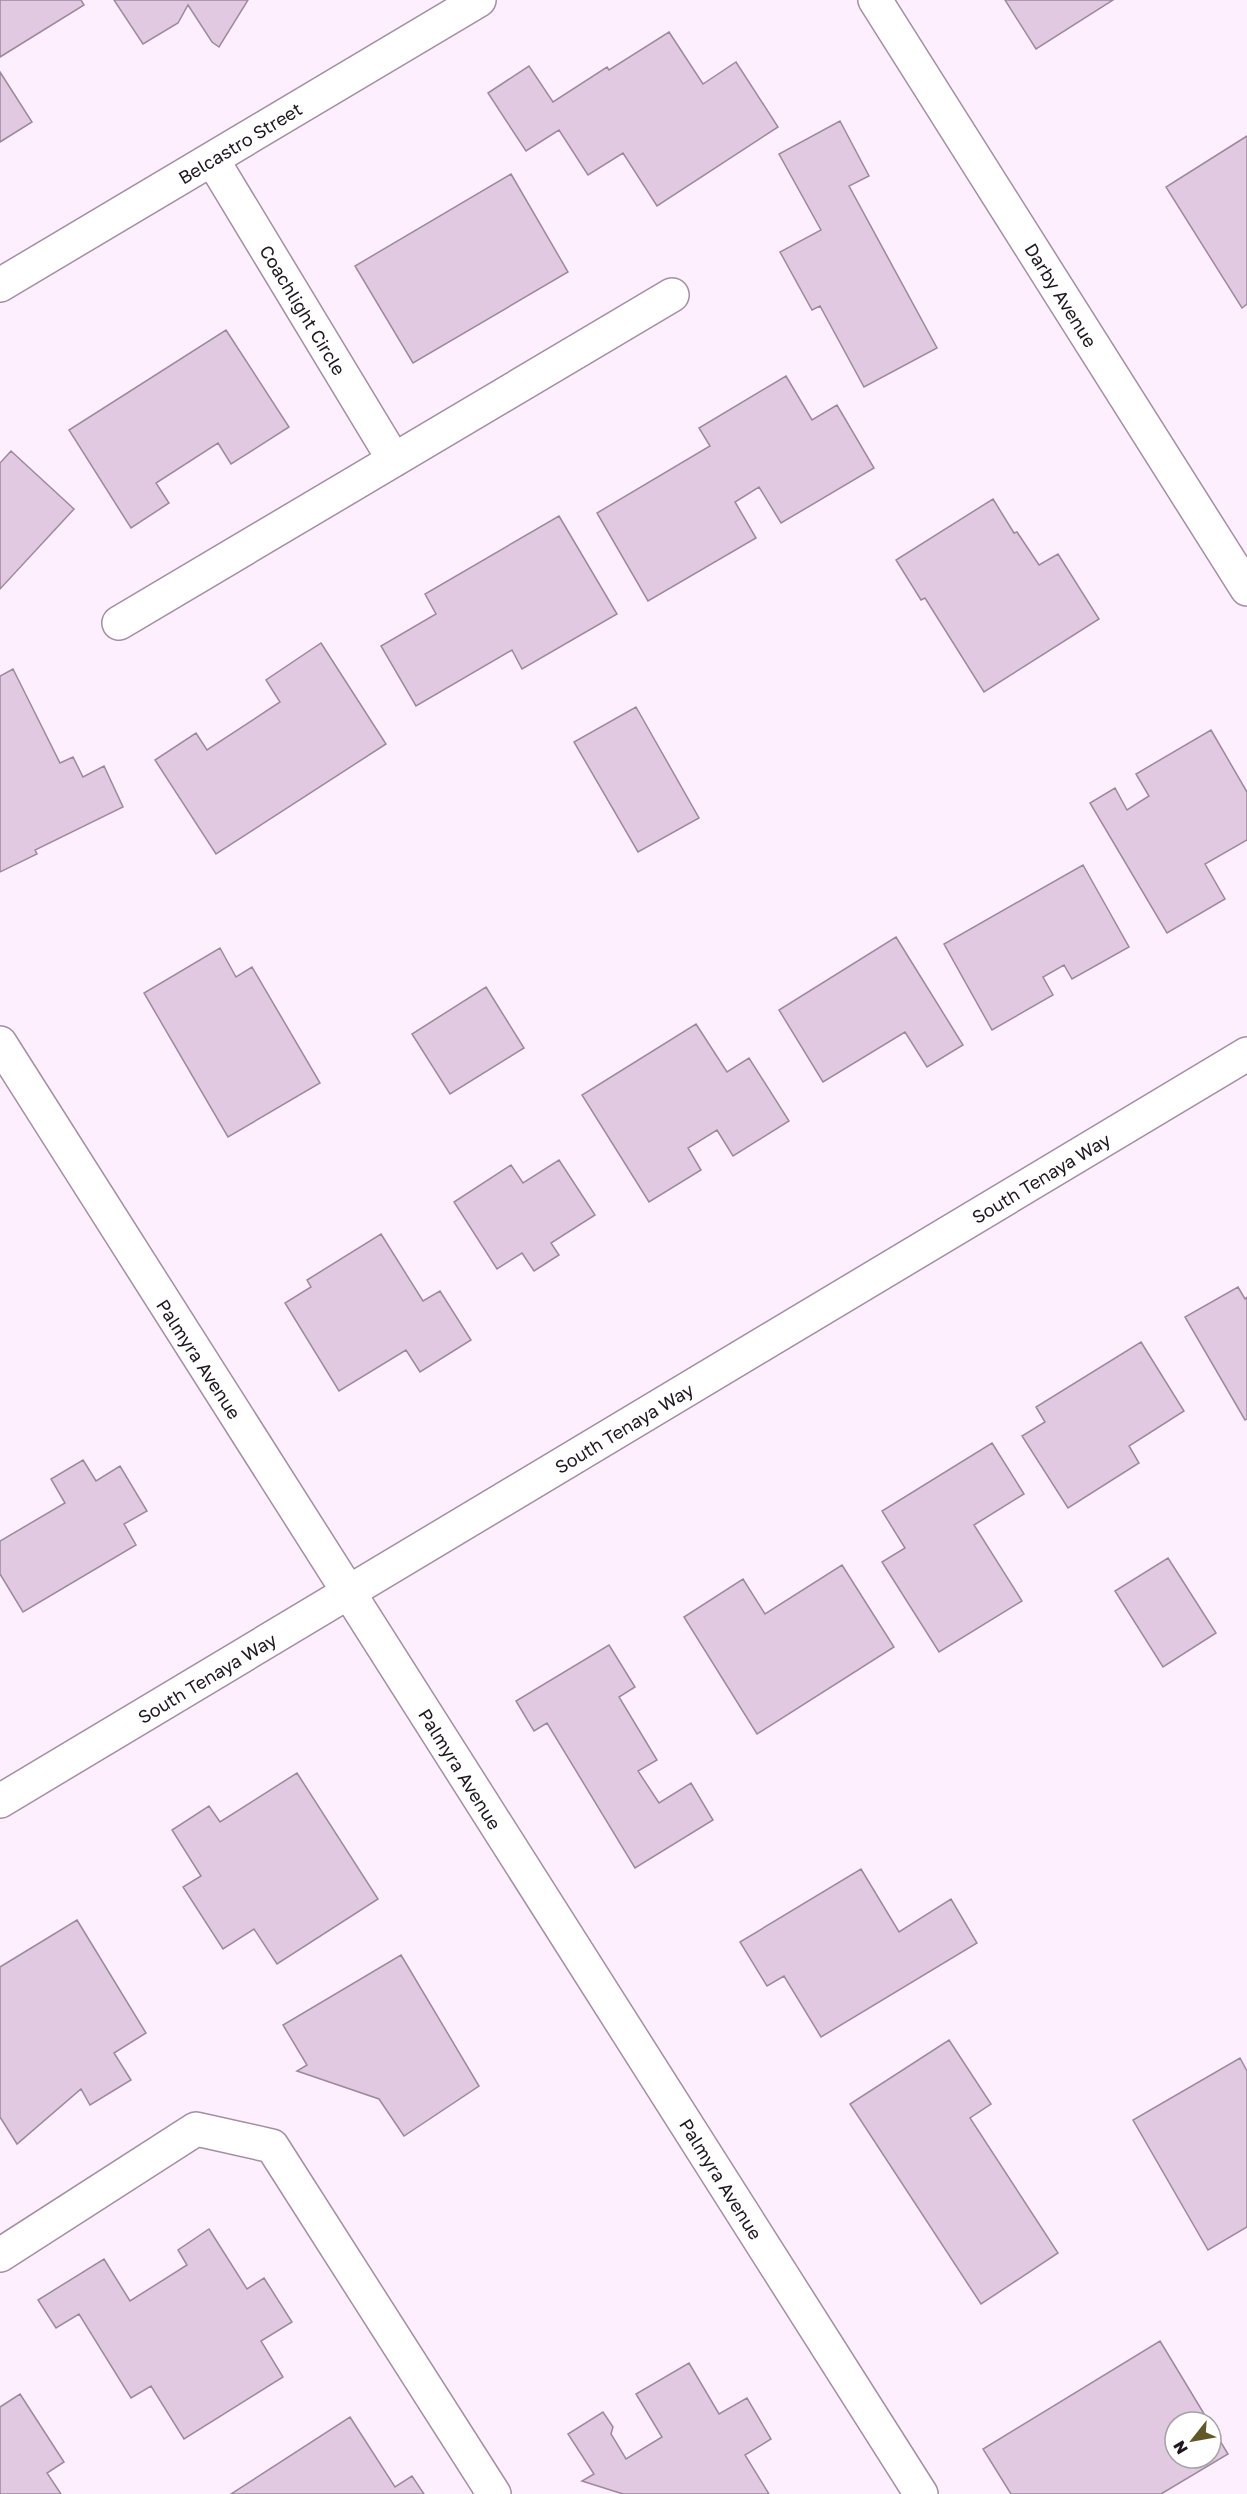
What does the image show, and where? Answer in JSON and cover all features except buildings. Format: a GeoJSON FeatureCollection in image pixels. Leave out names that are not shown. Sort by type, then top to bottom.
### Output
{"type":"FeatureCollection","features":[{"type":"Feature","properties":{"kind":"street","name":"Belcastro Street"},"geometry":{"type":"LineString","coordinates":[[0,285],[479,0]]}},
{"type":"Feature","properties":{"kind":"street","name":"Darby Avenue"},"geometry":{"type":"LineString","coordinates":[[875,0],[1247,589]]}},
{"type":"Feature","properties":{"kind":"street","name":"Coachlight Circle"},"geometry":{"type":"LineString","coordinates":[[212,159],[394,460]]}},
{"type":"Feature","properties":{"kind":"street"},"geometry":{"type":"LineString","coordinates":[[119,623],[672,295]]}},
{"type":"Feature","properties":{"kind":"street","name":"Palmyra Avenue"},"geometry":{"type":"LineString","coordinates":[[0,1043],[921,2494]]}},
{"type":"Feature","properties":{"kind":"street","name":"South Tenaya Way"},"geometry":{"type":"LineString","coordinates":[[0,1801],[1247,1054]]}},
{"type":"Feature","properties":{"kind":"street"},"geometry":{"type":"LineString","coordinates":[[0,2255],[196,2129],[272,2146],[494,2494]]}}]}
